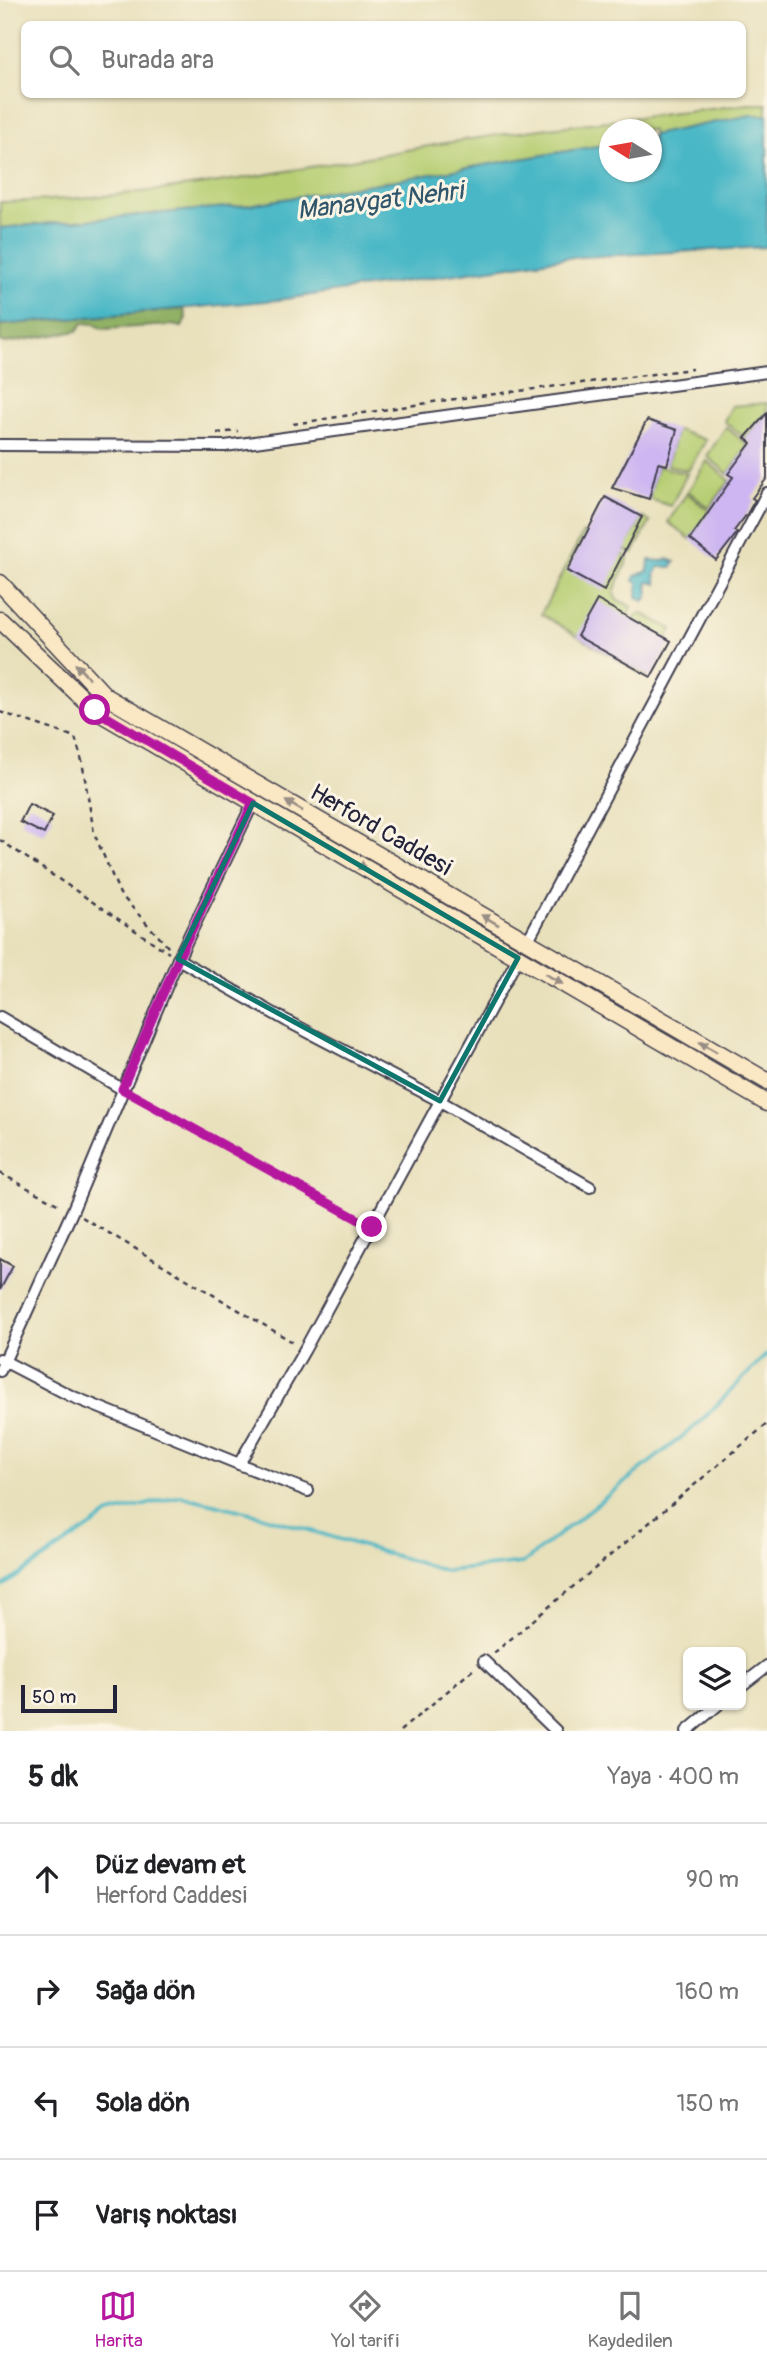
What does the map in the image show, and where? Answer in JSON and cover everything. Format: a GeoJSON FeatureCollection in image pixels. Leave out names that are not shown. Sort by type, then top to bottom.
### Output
{"type":"FeatureCollection","features":[{"type":"Feature","properties":{"kind":"main road","name":"Herford Caddesi"},"geometry":{"type":"LineString","coordinates":[[0,583],[105,696],[767,1081]]}},
{"type":"Feature","properties":{"kind":"main road","name":"Herford Caddesi"},"geometry":{"type":"LineString","coordinates":[[0,620],[95,710],[767,1103]]}},
{"type":"Feature","properties":{"kind":"street"},"geometry":{"type":"LineString","coordinates":[[0,445],[225,446],[767,372]]}},
{"type":"Feature","properties":{"kind":"street"},"geometry":{"type":"LineString","coordinates":[[527,942],[767,493]]}},
{"type":"Feature","properties":{"kind":"street"},"geometry":{"type":"LineString","coordinates":[[253,803],[178,959],[72,1212],[2,1364],[71,1396],[308,1491]]}},
{"type":"Feature","properties":{"kind":"street"},"geometry":{"type":"LineString","coordinates":[[239,1464],[305,1349],[518,958]]}},
{"type":"Feature","properties":{"kind":"street"},"geometry":{"type":"LineString","coordinates":[[178,959],[440,1101],[590,1187]]}},
{"type":"Feature","properties":{"kind":"street"},"geometry":{"type":"LineString","coordinates":[[0,1017],[122,1089]]}},
{"type":"Feature","properties":{"kind":"street"},"geometry":{"type":"LineString","coordinates":[[484,1661],[556,1731]]}},
{"type":"Feature","properties":{"kind":"street"},"geometry":{"type":"LineString","coordinates":[[746,1682],[767,1666]]}},
{"type":"Feature","properties":{"kind":"street"},"geometry":{"type":"LineString","coordinates":[[687,1731],[712,1710]]}},
{"type":"Feature","properties":{"kind":"path"},"geometry":{"type":"LineString","coordinates":[[283,425],[440,401],[699,368]]}},
{"type":"Feature","properties":{"kind":"path"},"geometry":{"type":"LineString","coordinates":[[218,433],[244,431]]}},
{"type":"Feature","properties":{"kind":"path"},"geometry":{"type":"LineString","coordinates":[[0,712],[75,737],[82,761],[94,833],[120,894],[178,959]]}},
{"type":"Feature","properties":{"kind":"path"},"geometry":{"type":"LineString","coordinates":[[0,840],[178,959]]}},
{"type":"Feature","properties":{"kind":"path"},"geometry":{"type":"LineString","coordinates":[[122,1089],[372,1227]]}},
{"type":"Feature","properties":{"kind":"path"},"geometry":{"type":"LineString","coordinates":[[0,1172],[305,1349]]}},
{"type":"Feature","properties":{"kind":"path"},"geometry":{"type":"LineString","coordinates":[[400,1731],[767,1424]]}},
{"type":"Feature","properties":{"kind":"highlighted area"},"geometry":{"type":"Polygon","coordinates":[[[253,803],[518,958],[440,1101],[178,959],[253,803]]]}},
{"type":"Feature","properties":{"kind":"green space"},"geometry":{"type":"Polygon","coordinates":[[[767,104],[767,115],[751,115],[662,133],[662,119],[622,119],[767,104]]]}},
{"type":"Feature","properties":{"kind":"green space"},"geometry":{"type":"Polygon","coordinates":[[[599,122],[599,146],[248,205],[0,228],[0,202],[56,200],[221,182],[599,122]]]}},
{"type":"Feature","properties":{"kind":"green space"},"geometry":{"type":"Polygon","coordinates":[[[184,309],[186,318],[182,327],[172,325],[103,329],[94,324],[83,323],[77,331],[6,343],[0,341],[0,325],[184,309]]]}},
{"type":"Feature","properties":{"kind":"green space"},"geometry":{"type":"Polygon","coordinates":[[[767,403],[767,414],[745,438],[724,421],[732,406],[767,403]]]}},
{"type":"Feature","properties":{"kind":"green space"},"geometry":{"type":"Polygon","coordinates":[[[726,427],[749,446],[728,474],[707,456],[726,427]]]}},
{"type":"Feature","properties":{"kind":"green space"},"geometry":{"type":"Polygon","coordinates":[[[677,430],[706,440],[688,471],[667,465],[677,430]]]}},
{"type":"Feature","properties":{"kind":"green space"},"geometry":{"type":"Polygon","coordinates":[[[707,461],[730,481],[709,508],[688,491],[707,461]]]}},
{"type":"Feature","properties":{"kind":"green space"},"geometry":{"type":"Polygon","coordinates":[[[657,466],[687,474],[671,506],[649,499],[657,466]]]}},
{"type":"Feature","properties":{"kind":"green space"},"geometry":{"type":"Polygon","coordinates":[[[687,493],[710,512],[690,539],[668,522],[687,493]]]}},
{"type":"Feature","properties":{"kind":"green space"},"geometry":{"type":"Polygon","coordinates":[[[642,517],[650,522],[633,553],[624,550],[642,517]]]}},
{"type":"Feature","properties":{"kind":"green space"},"geometry":{"type":"Polygon","coordinates":[[[583,533],[628,559],[614,592],[616,599],[632,607],[608,654],[541,614],[583,533]]]}},
{"type":"Feature","properties":{"kind":"green space"},"geometry":{"type":"Polygon","coordinates":[[[641,613],[672,629],[646,677],[612,656],[637,615],[641,613]]]}},
{"type":"Feature","properties":{"kind":"water","name":"Manavgat Nehri"},"geometry":{"type":"Polygon","coordinates":[[[751,115],[767,115],[767,247],[564,258],[278,300],[0,325],[0,228],[248,205],[599,146],[599,182],[662,182],[662,133],[751,115]]]}},
{"type":"Feature","properties":{"kind":"water"},"geometry":{"type":"Polygon","coordinates":[[[668,559],[675,562],[671,567],[659,567],[655,575],[657,584],[647,584],[647,598],[643,601],[637,597],[638,583],[634,581],[635,576],[648,571],[649,560],[668,559]]]}},
{"type":"Feature","properties":{"kind":"building"},"geometry":{"type":"Polygon","coordinates":[[[767,413],[767,478],[752,498],[755,500],[734,531],[737,533],[716,560],[690,539],[733,477],[728,474],[751,443],[745,438],[767,413]]]}},
{"type":"Feature","properties":{"kind":"building"},"geometry":{"type":"Polygon","coordinates":[[[647,420],[677,430],[667,465],[658,463],[649,499],[612,488],[647,420]]]}},
{"type":"Feature","properties":{"kind":"building"},"geometry":{"type":"Polygon","coordinates":[[[605,497],[642,517],[604,591],[567,571],[605,497]]]}},
{"type":"Feature","properties":{"kind":"building"},"geometry":{"type":"Polygon","coordinates":[[[597,600],[671,641],[651,677],[577,636],[597,600]]]}},
{"type":"Feature","properties":{"kind":"building"},"geometry":{"type":"Polygon","coordinates":[[[29,804],[53,816],[44,834],[20,822],[29,804]]]}},
{"type":"Feature","properties":{"kind":"building"},"geometry":{"type":"Polygon","coordinates":[[[0,1259],[13,1266],[0,1290],[0,1259]]]}},
{"type":"Feature","properties":{"kind":"waterway"},"geometry":{"type":"LineString","coordinates":[[0,1588],[109,1514],[181,1496],[255,1514],[446,1571],[523,1563],[698,1424],[767,1354]]}},
{"type":"Feature","properties":{"kind":"route"},"geometry":{"type":"LineString","coordinates":[[95,710],[253,803],[178,959],[122,1089],[372,1227]]}}]}
